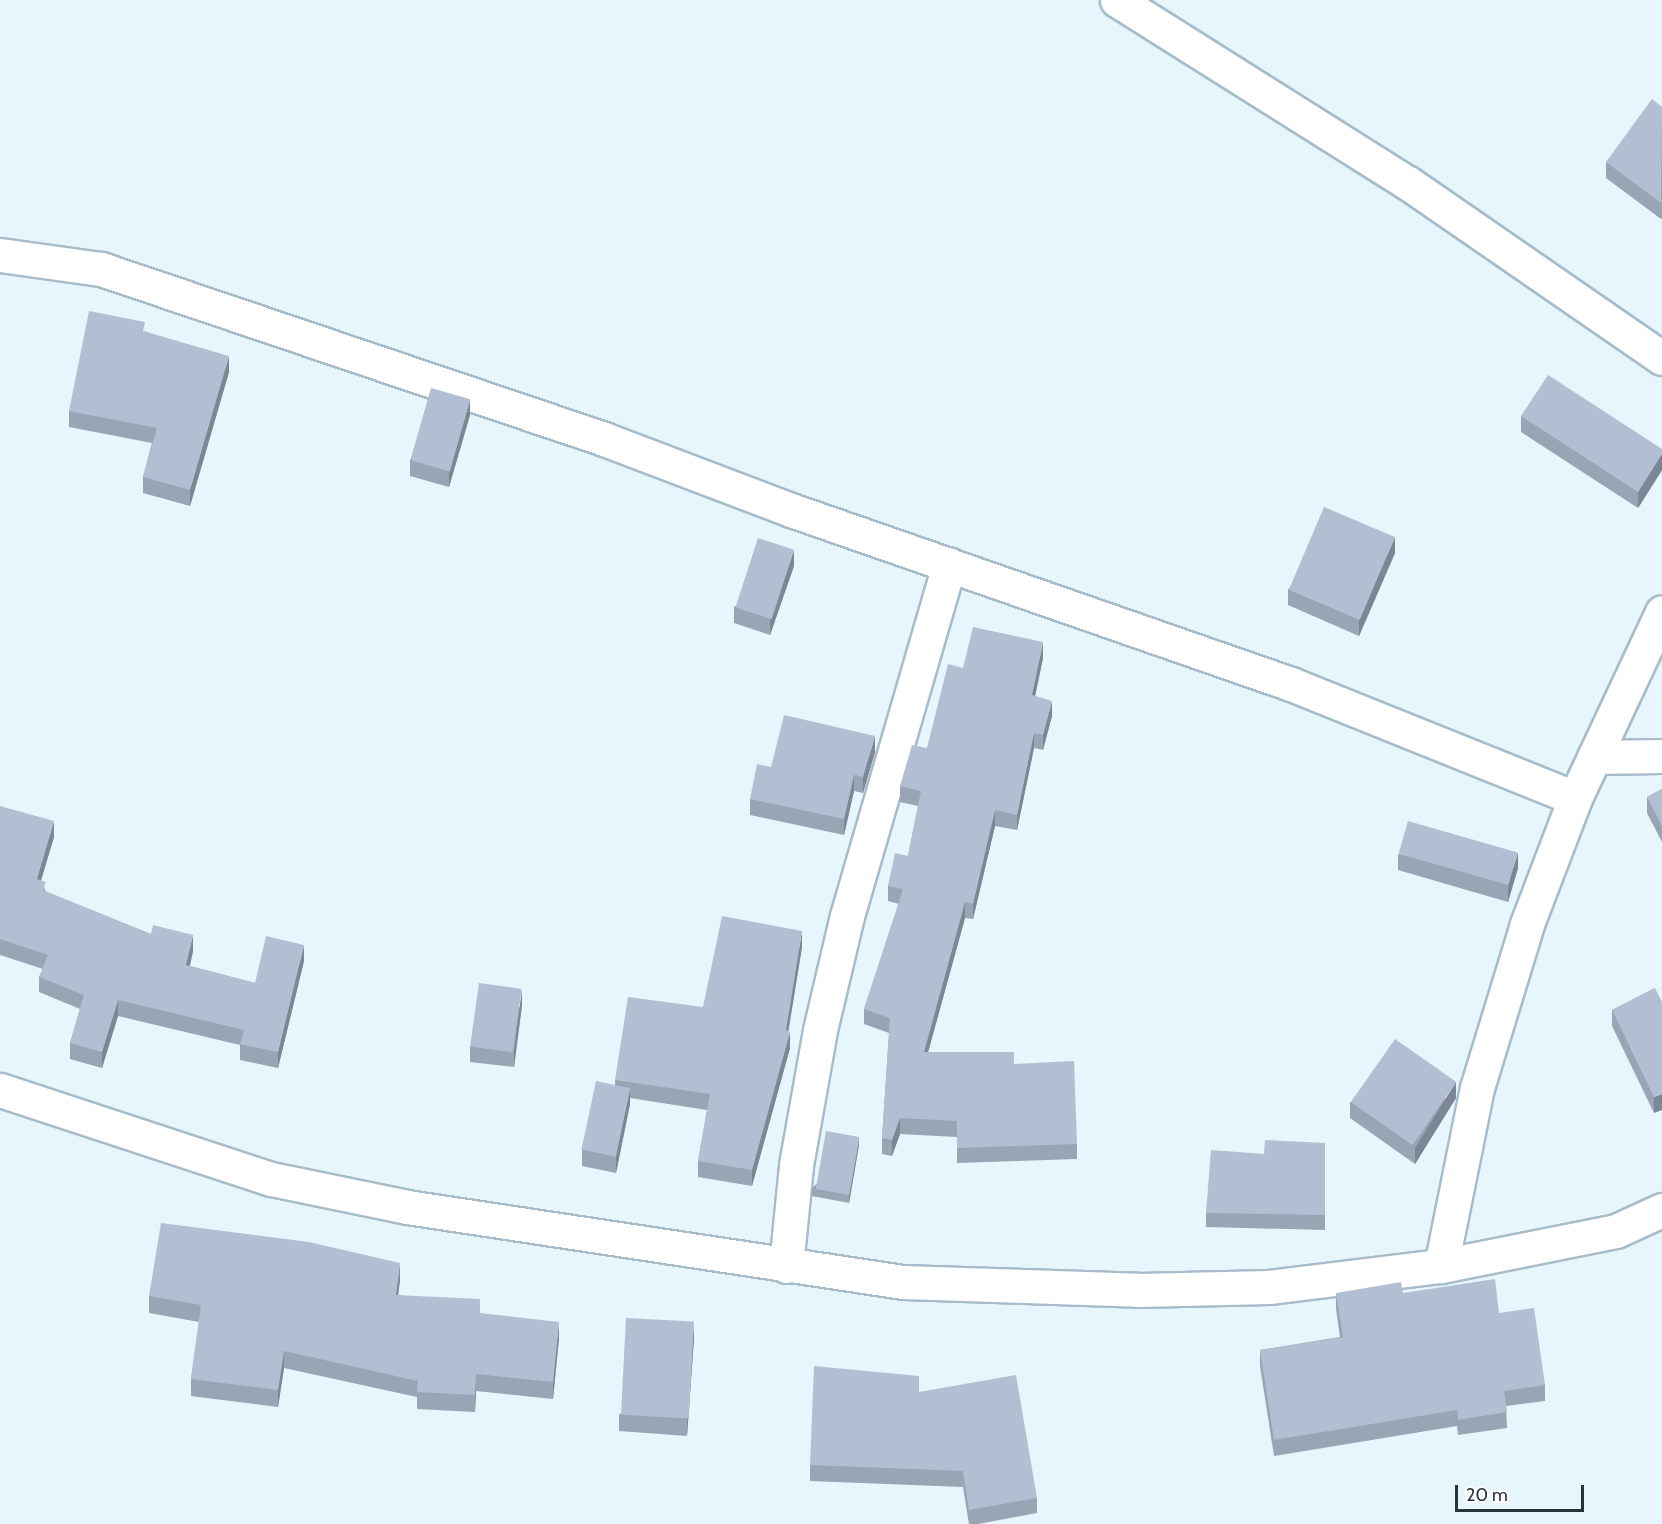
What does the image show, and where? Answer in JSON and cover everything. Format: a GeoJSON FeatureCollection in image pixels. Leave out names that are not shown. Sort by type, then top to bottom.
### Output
{"type":"FeatureCollection","features":[{"type":"Feature","properties":{"kind":"street"},"geometry":{"type":"LineString","coordinates":[[1117,0],[1408,183],[1662,358]]}},
{"type":"Feature","properties":{"kind":"street"},"geometry":{"type":"LineString","coordinates":[[0,255],[101,269],[604,439],[949,564],[1291,684],[1575,798]]}},
{"type":"Feature","properties":{"kind":"street"},"geometry":{"type":"LineString","coordinates":[[786,1266],[796,1165],[820,1030],[850,905],[949,564]]}},
{"type":"Feature","properties":{"kind":"street"},"geometry":{"type":"LineString","coordinates":[[1441,1266],[1478,1088],[1527,924],[1575,798],[1662,612]]}},
{"type":"Feature","properties":{"kind":"street"},"geometry":{"type":"LineString","coordinates":[[1594,757],[1662,756]]}},
{"type":"Feature","properties":{"kind":"street"},"geometry":{"type":"LineString","coordinates":[[0,1090],[271,1179],[407,1207],[903,1282],[1138,1290],[1269,1287],[1441,1266],[1616,1231],[1662,1210]]}},
{"type":"Feature","properties":{"kind":"building"},"geometry":{"type":"Polygon","coordinates":[[[1652,99],[1662,107],[1661,203],[1606,162],[1652,99]]]}},
{"type":"Feature","properties":{"kind":"building"},"geometry":{"type":"Polygon","coordinates":[[[89,311],[145,322],[143,331],[229,356],[190,490],[143,477],[157,428],[69,411],[89,311]]]}},
{"type":"Feature","properties":{"kind":"building"},"geometry":{"type":"Polygon","coordinates":[[[1548,375],[1662,449],[1662,454],[1638,492],[1521,416],[1548,375]]]}},
{"type":"Feature","properties":{"kind":"building"},"geometry":{"type":"Polygon","coordinates":[[[431,388],[470,399],[450,471],[410,460],[431,388]]]}},
{"type":"Feature","properties":{"kind":"building"},"geometry":{"type":"Polygon","coordinates":[[[1324,507],[1395,537],[1360,620],[1289,590],[1324,507]]]}},
{"type":"Feature","properties":{"kind":"building"},"geometry":{"type":"Polygon","coordinates":[[[758,538],[794,550],[772,619],[735,607],[758,538]]]}},
{"type":"Feature","properties":{"kind":"building"},"geometry":{"type":"Polygon","coordinates":[[[973,627],[1043,642],[1032,695],[1052,701],[1043,735],[1034,733],[1017,815],[995,810],[973,904],[965,902],[924,1052],[1014,1052],[1014,1064],[1074,1061],[1077,1144],[957,1148],[957,1121],[900,1118],[892,1140],[882,1138],[890,1018],[864,1009],[903,889],[888,886],[895,853],[908,856],[921,791],[900,786],[912,745],[927,748],[948,664],[963,668],[973,627]]]}},
{"type":"Feature","properties":{"kind":"building"},"geometry":{"type":"Polygon","coordinates":[[[784,715],[875,736],[863,777],[854,775],[844,819],[750,799],[757,764],[771,767],[784,715]]]}},
{"type":"Feature","properties":{"kind":"building"},"geometry":{"type":"Polygon","coordinates":[[[1662,789],[1662,826],[1647,797],[1662,789]]]}},
{"type":"Feature","properties":{"kind":"building"},"geometry":{"type":"Polygon","coordinates":[[[0,806],[54,821],[37,879],[46,882],[43,890],[151,934],[153,925],[193,935],[186,965],[255,983],[266,936],[304,945],[278,1052],[240,1044],[244,1030],[118,1000],[102,1052],[70,1043],[84,995],[39,977],[48,955],[0,939],[0,806]]]}},
{"type":"Feature","properties":{"kind":"building"},"geometry":{"type":"Polygon","coordinates":[[[1408,821],[1518,852],[1508,885],[1399,854],[1408,821]]]}},
{"type":"Feature","properties":{"kind":"building"},"geometry":{"type":"Polygon","coordinates":[[[722,916],[802,931],[786,1030],[790,1032],[752,1170],[698,1161],[710,1094],[615,1080],[628,997],[703,1007],[722,916]]]}},
{"type":"Feature","properties":{"kind":"building"},"geometry":{"type":"Polygon","coordinates":[[[479,983],[522,989],[513,1052],[470,1046],[479,983]]]}},
{"type":"Feature","properties":{"kind":"building"},"geometry":{"type":"Polygon","coordinates":[[[1655,988],[1662,1002],[1662,1094],[1654,1097],[1612,1010],[1655,988]]]}},
{"type":"Feature","properties":{"kind":"building"},"geometry":{"type":"Polygon","coordinates":[[[1395,1039],[1456,1082],[1412,1145],[1351,1102],[1395,1039]]]}},
{"type":"Feature","properties":{"kind":"building"},"geometry":{"type":"Polygon","coordinates":[[[596,1081],[630,1088],[616,1157],[581,1149],[596,1081]]]}},
{"type":"Feature","properties":{"kind":"building"},"geometry":{"type":"Polygon","coordinates":[[[826,1131],[859,1137],[849,1195],[816,1189],[826,1131]]]}},
{"type":"Feature","properties":{"kind":"building"},"geometry":{"type":"Polygon","coordinates":[[[1265,1140],[1325,1143],[1325,1215],[1206,1213],[1211,1150],[1264,1154],[1265,1140]]]}},
{"type":"Feature","properties":{"kind":"building"},"geometry":{"type":"Polygon","coordinates":[[[161,1223],[309,1242],[400,1263],[396,1295],[480,1299],[480,1313],[559,1322],[553,1382],[476,1374],[475,1395],[417,1392],[418,1381],[284,1351],[278,1390],[191,1379],[201,1305],[149,1296],[161,1223]]]}},
{"type":"Feature","properties":{"kind":"building"},"geometry":{"type":"Polygon","coordinates":[[[1495,1279],[1499,1313],[1534,1308],[1545,1385],[1504,1391],[1507,1412],[1458,1420],[1457,1410],[1274,1440],[1260,1350],[1343,1337],[1336,1293],[1401,1282],[1403,1293],[1495,1279]]]}},
{"type":"Feature","properties":{"kind":"building"},"geometry":{"type":"Polygon","coordinates":[[[626,1318],[694,1322],[689,1418],[621,1415],[626,1318]]]}},
{"type":"Feature","properties":{"kind":"building"},"geometry":{"type":"Polygon","coordinates":[[[814,1366],[919,1376],[919,1392],[1016,1375],[1037,1498],[969,1510],[963,1471],[810,1465],[814,1366]]]}}]}
